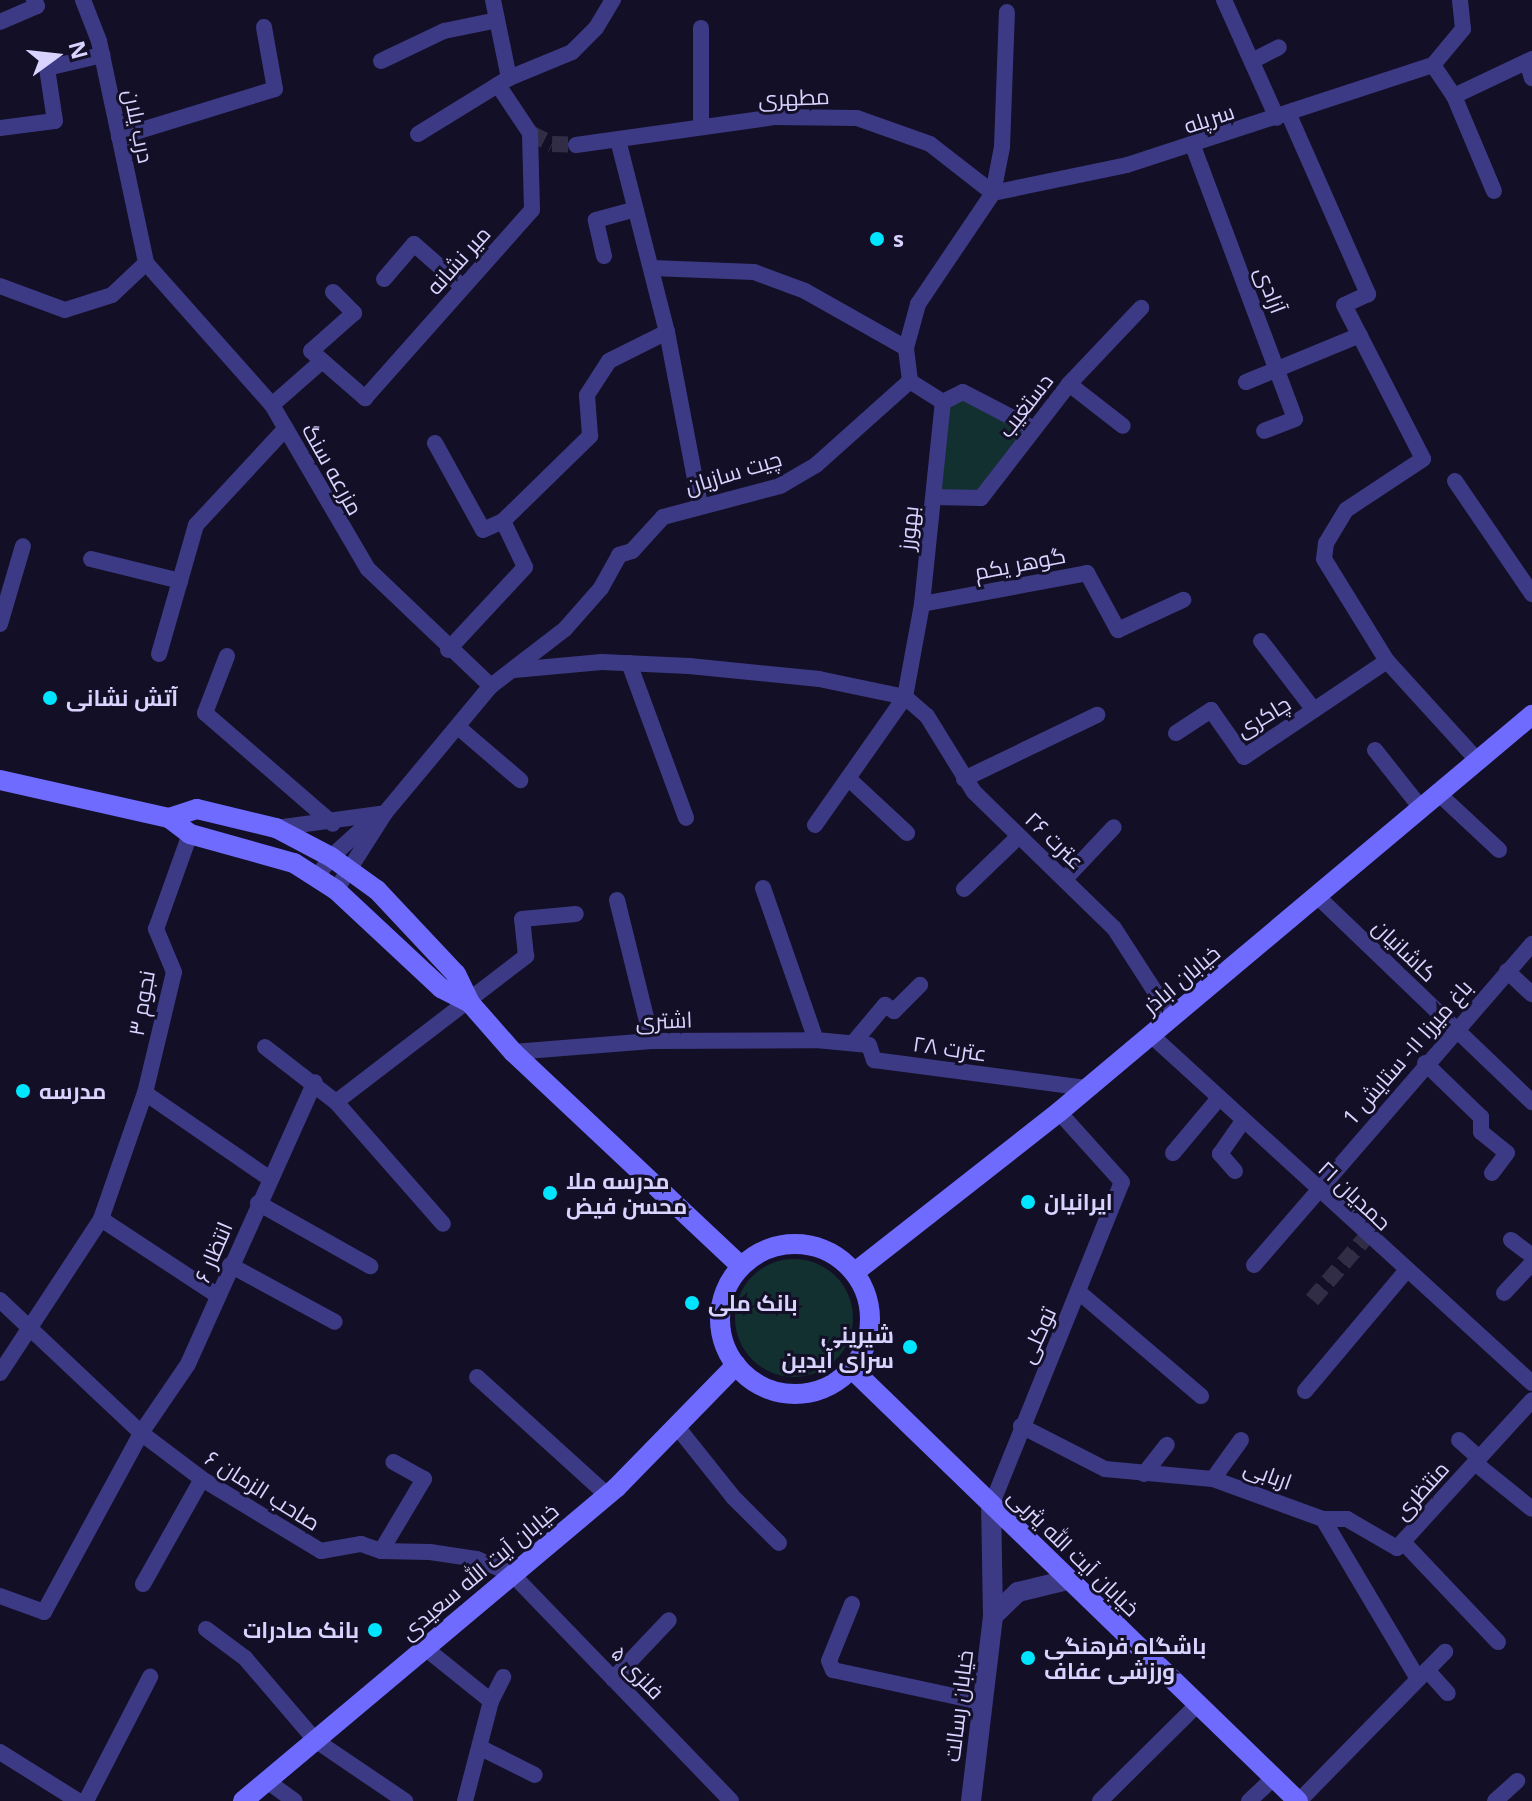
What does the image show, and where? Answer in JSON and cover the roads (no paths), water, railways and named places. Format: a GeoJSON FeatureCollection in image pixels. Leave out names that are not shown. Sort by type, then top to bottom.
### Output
{"type":"FeatureCollection","features":[{"type":"Feature","properties":{"kind":"main road","name":"خیابان اباذر"},"geometry":{"type":"LineString","coordinates":[[855,1272],[1059,1112],[1532,715]]}},
{"type":"Feature","properties":{"kind":"main road"},"geometry":{"type":"LineString","coordinates":[[0,780],[169,818],[190,834],[263,851],[317,877],[336,890],[441,988],[470,1003]]}},
{"type":"Feature","properties":{"kind":"main road"},"geometry":{"type":"LineString","coordinates":[[169,818],[197,809],[276,828],[339,862],[377,890],[456,974],[470,1003],[513,1052],[741,1266]]}},
{"type":"Feature","properties":{"kind":"main road"},"geometry":{"type":"LineString","coordinates":[[799,1243],[830,1252],[855,1272],[865,1290],[870,1331],[852,1369],[815,1392],[793,1395],[752,1381],[736,1365],[720,1326],[725,1294],[741,1266],[778,1245],[799,1243]]}},
{"type":"Feature","properties":{"kind":"main road","name":"خیابان آیت الله سعیدی"},"geometry":{"type":"LineString","coordinates":[[243,1801],[607,1495],[678,1428],[736,1365]]}},
{"type":"Feature","properties":{"kind":"main road","name":"خیابان آیت الله یثربی"},"geometry":{"type":"LineString","coordinates":[[852,1369],[1298,1801]]}},
{"type":"Feature","properties":{"kind":"street"},"geometry":{"type":"LineString","coordinates":[[0,22],[37,6],[34,0]]}},
{"type":"Feature","properties":{"kind":"street","name":"درب یلان"},"geometry":{"type":"LineString","coordinates":[[83,0],[102,55],[146,263]]}},
{"type":"Feature","properties":{"kind":"street"},"geometry":{"type":"LineString","coordinates":[[493,0],[503,82]]}},
{"type":"Feature","properties":{"kind":"street"},"geometry":{"type":"LineString","coordinates":[[418,134],[503,82],[572,52],[596,28],[613,0]]}},
{"type":"Feature","properties":{"kind":"street"},"geometry":{"type":"LineString","coordinates":[[1460,0],[1463,29],[1433,65],[1454,96],[1494,191]]}},
{"type":"Feature","properties":{"kind":"street"},"geometry":{"type":"LineString","coordinates":[[1229,1],[1252,61],[1283,117],[1368,294],[1344,305],[1423,459],[1346,510],[1326,543],[1324,559],[1387,661],[1478,761]]}},
{"type":"Feature","properties":{"kind":"street"},"geometry":{"type":"LineString","coordinates":[[1007,12],[1002,147],[993,193],[918,304],[906,348],[910,381],[943,402],[963,392],[1034,429]]}},
{"type":"Feature","properties":{"kind":"street"},"geometry":{"type":"LineString","coordinates":[[381,61],[444,31],[497,20]]}},
{"type":"Feature","properties":{"kind":"street"},"geometry":{"type":"LineString","coordinates":[[119,137],[275,89],[264,27]]}},
{"type":"Feature","properties":{"kind":"street"},"geometry":{"type":"LineString","coordinates":[[701,28],[701,126]]}},
{"type":"Feature","properties":{"kind":"street"},"geometry":{"type":"LineString","coordinates":[[1252,61],[1279,47]]}},
{"type":"Feature","properties":{"kind":"street"},"geometry":{"type":"LineString","coordinates":[[0,128],[55,121],[47,68],[102,55]]}},
{"type":"Feature","properties":{"kind":"street","name":"سرپله"},"geometry":{"type":"LineString","coordinates":[[993,193],[1193,146],[1433,65]]}},
{"type":"Feature","properties":{"kind":"street"},"geometry":{"type":"LineString","coordinates":[[1454,96],[1530,66]]}},
{"type":"Feature","properties":{"kind":"street","name":"میر نشانه"},"geometry":{"type":"LineString","coordinates":[[316,356],[365,398],[532,210],[530,133],[503,82]]}},
{"type":"Feature","properties":{"kind":"street","name":"مطهری"},"geometry":{"type":"LineString","coordinates":[[576,145],[701,126],[796,116],[883,124],[930,144],[993,193]]}},
{"type":"Feature","properties":{"kind":"street"},"geometry":{"type":"LineString","coordinates":[[618,140],[667,332],[700,505]]}},
{"type":"Feature","properties":{"kind":"street","name":"آزادی"},"geometry":{"type":"LineString","coordinates":[[1193,146],[1295,419],[1264,431]]}},
{"type":"Feature","properties":{"kind":"street"},"geometry":{"type":"LineString","coordinates":[[604,256],[596,220],[636,209]]}},
{"type":"Feature","properties":{"kind":"street"},"geometry":{"type":"LineString","coordinates":[[384,279],[414,244],[463,287]]}},
{"type":"Feature","properties":{"kind":"street"},"geometry":{"type":"LineString","coordinates":[[0,286],[65,310],[112,295],[146,263]]}},
{"type":"Feature","properties":{"kind":"street","name":"مزرعه سنگ"},"geometry":{"type":"LineString","coordinates":[[146,263],[272,405],[354,552],[448,650],[491,686]]}},
{"type":"Feature","properties":{"kind":"street"},"geometry":{"type":"LineString","coordinates":[[652,268],[754,272],[830,303],[906,348]]}},
{"type":"Feature","properties":{"kind":"street"},"geometry":{"type":"LineString","coordinates":[[272,405],[354,313],[333,292]]}},
{"type":"Feature","properties":{"kind":"street","name":"دستغیب"},"geometry":{"type":"LineString","coordinates":[[934,497],[981,498],[1069,384],[1141,308]]}},
{"type":"Feature","properties":{"kind":"street"},"geometry":{"type":"LineString","coordinates":[[435,443],[483,530],[503,521],[590,436],[587,395],[609,361],[667,332]]}},
{"type":"Feature","properties":{"kind":"street"},"geometry":{"type":"LineString","coordinates":[[1246,382],[1360,335]]}},
{"type":"Feature","properties":{"kind":"street","name":"چیت سازیان"},"geometry":{"type":"LineString","coordinates":[[339,862],[385,813],[491,686],[565,629],[601,588],[619,555],[632,551],[663,517],[780,486],[816,465],[910,381]]}},
{"type":"Feature","properties":{"kind":"street"},"geometry":{"type":"LineString","coordinates":[[1069,384],[1123,426]]}},
{"type":"Feature","properties":{"kind":"street","name":"بهورز"},"geometry":{"type":"LineString","coordinates":[[905,697],[922,604],[943,402]]}},
{"type":"Feature","properties":{"kind":"street"},"geometry":{"type":"LineString","coordinates":[[159,654],[196,525],[286,428]]}},
{"type":"Feature","properties":{"kind":"street"},"geometry":{"type":"LineString","coordinates":[[1455,481],[1532,594]]}},
{"type":"Feature","properties":{"kind":"street"},"geometry":{"type":"LineString","coordinates":[[448,650],[525,567],[503,521]]}},
{"type":"Feature","properties":{"kind":"street"},"geometry":{"type":"LineString","coordinates":[[0,624],[23,546]]}},
{"type":"Feature","properties":{"kind":"street"},"geometry":{"type":"LineString","coordinates":[[91,559],[180,581]]}},
{"type":"Feature","properties":{"kind":"street","name":"گوهر یکم"},"geometry":{"type":"LineString","coordinates":[[922,604],[1087,573],[1118,630],[1183,600]]}},
{"type":"Feature","properties":{"kind":"street"},"geometry":{"type":"LineString","coordinates":[[1261,641],[1314,710]]}},
{"type":"Feature","properties":{"kind":"street"},"geometry":{"type":"LineString","coordinates":[[227,656],[205,713],[333,824]]}},
{"type":"Feature","properties":{"kind":"street","name":"چاکری"},"geometry":{"type":"LineString","coordinates":[[1176,733],[1211,710],[1244,757],[1387,661]]}},
{"type":"Feature","properties":{"kind":"street"},"geometry":{"type":"LineString","coordinates":[[514,670],[629,663],[783,674],[905,697],[850,780],[815,825]]}},
{"type":"Feature","properties":{"kind":"street"},"geometry":{"type":"LineString","coordinates":[[629,663],[686,818]]}},
{"type":"Feature","properties":{"kind":"street","name":"عترت ۲۶"},"geometry":{"type":"LineString","coordinates":[[905,697],[927,716],[964,779],[1114,928],[1172,1018]]}},
{"type":"Feature","properties":{"kind":"street"},"geometry":{"type":"LineString","coordinates":[[964,779],[1097,715]]}},
{"type":"Feature","properties":{"kind":"street"},"geometry":{"type":"LineString","coordinates":[[458,727],[520,780]]}},
{"type":"Feature","properties":{"kind":"street"},"geometry":{"type":"LineString","coordinates":[[1375,750],[1421,808]]}},
{"type":"Feature","properties":{"kind":"street"},"geometry":{"type":"LineString","coordinates":[[850,780],[907,833]]}},
{"type":"Feature","properties":{"kind":"street"},"geometry":{"type":"LineString","coordinates":[[1439,794],[1499,850]]}},
{"type":"Feature","properties":{"kind":"street"},"geometry":{"type":"LineString","coordinates":[[276,828],[333,824],[385,813]]}},
{"type":"Feature","properties":{"kind":"street"},"geometry":{"type":"LineString","coordinates":[[1065,879],[1114,827]]}},
{"type":"Feature","properties":{"kind":"street","name":"نجوم ۳"},"geometry":{"type":"LineString","coordinates":[[0,1373],[101,1219],[145,1093],[174,972],[156,929],[190,834]]}},
{"type":"Feature","properties":{"kind":"street"},"geometry":{"type":"LineString","coordinates":[[964,889],[1019,836]]}},
{"type":"Feature","properties":{"kind":"street"},"geometry":{"type":"LineString","coordinates":[[317,877],[339,862]]}},
{"type":"Feature","properties":{"kind":"street"},"geometry":{"type":"LineString","coordinates":[[336,890],[339,862]]}},
{"type":"Feature","properties":{"kind":"street"},"geometry":{"type":"LineString","coordinates":[[763,888],[816,1040]]}},
{"type":"Feature","properties":{"kind":"street","name":"کاشانیان"},"geometry":{"type":"LineString","coordinates":[[1317,896],[1532,1102]]}},
{"type":"Feature","properties":{"kind":"street"},"geometry":{"type":"LineString","coordinates":[[617,900],[652,1041]]}},
{"type":"Feature","properties":{"kind":"street"},"geometry":{"type":"LineString","coordinates":[[336,1102],[470,1003],[526,956],[522,919],[576,914]]}},
{"type":"Feature","properties":{"kind":"street","name":"باغ میرزا ۱۱- ستایش 1"},"geometry":{"type":"LineString","coordinates":[[1254,1265],[1425,1063],[1532,944]]}},
{"type":"Feature","properties":{"kind":"street"},"geometry":{"type":"LineString","coordinates":[[1507,971],[1532,994]]}},
{"type":"Feature","properties":{"kind":"street"},"geometry":{"type":"LineString","coordinates":[[853,1043],[885,1005],[894,1011],[920,985]]}},
{"type":"Feature","properties":{"kind":"street","name":"حمدیان ۲۱"},"geometry":{"type":"LineString","coordinates":[[1151,1035],[1317,1190],[1532,1383]]}},
{"type":"Feature","properties":{"kind":"street","name":"اشتری"},"geometry":{"type":"LineString","coordinates":[[513,1052],[652,1041],[816,1040]]}},
{"type":"Feature","properties":{"kind":"street","name":"عترت ۲۸"},"geometry":{"type":"LineString","coordinates":[[816,1040],[869,1045],[874,1060],[1088,1088]]}},
{"type":"Feature","properties":{"kind":"street"},"geometry":{"type":"LineString","coordinates":[[265,1047],[315,1082],[336,1102],[443,1224]]}},
{"type":"Feature","properties":{"kind":"street"},"geometry":{"type":"LineString","coordinates":[[1425,1063],[1481,1117],[1481,1132],[1507,1153],[1492,1173]]}},
{"type":"Feature","properties":{"kind":"street","name":"انتظار ۶"},"geometry":{"type":"LineString","coordinates":[[0,1596],[44,1612],[141,1433],[188,1364],[315,1082]]}},
{"type":"Feature","properties":{"kind":"street"},"geometry":{"type":"LineString","coordinates":[[145,1093],[270,1179]]}},
{"type":"Feature","properties":{"kind":"street"},"geometry":{"type":"LineString","coordinates":[[1173,1153],[1219,1098]]}},
{"type":"Feature","properties":{"kind":"street","name":"توکلی"},"geometry":{"type":"LineString","coordinates":[[991,1506],[1021,1426],[1080,1293],[1122,1182],[1059,1112]]}},
{"type":"Feature","properties":{"kind":"street"},"geometry":{"type":"LineString","coordinates":[[1235,1171],[1220,1154],[1243,1121]]}},
{"type":"Feature","properties":{"kind":"street"},"geometry":{"type":"LineString","coordinates":[[258,1203],[370,1266]]}},
{"type":"Feature","properties":{"kind":"street"},"geometry":{"type":"LineString","coordinates":[[101,1219],[218,1296]]}},
{"type":"Feature","properties":{"kind":"street"},"geometry":{"type":"LineString","coordinates":[[1511,1240],[1532,1256]]}},
{"type":"Feature","properties":{"kind":"street"},"geometry":{"type":"LineString","coordinates":[[1504,1293],[1532,1263]]}},
{"type":"Feature","properties":{"kind":"street"},"geometry":{"type":"LineString","coordinates":[[230,1265],[335,1322]]}},
{"type":"Feature","properties":{"kind":"street"},"geometry":{"type":"LineString","coordinates":[[1305,1391],[1406,1271]]}},
{"type":"Feature","properties":{"kind":"street"},"geometry":{"type":"LineString","coordinates":[[1080,1293],[1201,1396]]}},
{"type":"Feature","properties":{"kind":"street","name":"صاحب الزمان ۶"},"geometry":{"type":"LineString","coordinates":[[0,1300],[141,1433],[202,1479],[321,1551],[361,1544],[381,1551],[477,1559],[512,1574]]}},
{"type":"Feature","properties":{"kind":"street"},"geometry":{"type":"LineString","coordinates":[[477,1377],[607,1495]]}},
{"type":"Feature","properties":{"kind":"street","name":"منتظری"},"geometry":{"type":"LineString","coordinates":[[1323,1519],[1347,1519],[1395,1548],[1532,1400]]}},
{"type":"Feature","properties":{"kind":"street","name":"اربابی"},"geometry":{"type":"LineString","coordinates":[[1021,1426],[1096,1465],[1144,1474],[1213,1479],[1323,1519]]}},
{"type":"Feature","properties":{"kind":"street"},"geometry":{"type":"LineString","coordinates":[[678,1428],[733,1497],[779,1543]]}},
{"type":"Feature","properties":{"kind":"street"},"geometry":{"type":"LineString","coordinates":[[1213,1479],[1241,1440]]}},
{"type":"Feature","properties":{"kind":"street"},"geometry":{"type":"LineString","coordinates":[[1459,1440],[1477,1461],[1532,1509]]}},
{"type":"Feature","properties":{"kind":"street"},"geometry":{"type":"LineString","coordinates":[[1144,1474],[1167,1445]]}},
{"type":"Feature","properties":{"kind":"street"},"geometry":{"type":"LineString","coordinates":[[381,1551],[424,1479],[393,1462]]}},
{"type":"Feature","properties":{"kind":"street"},"geometry":{"type":"LineString","coordinates":[[143,1584],[202,1479]]}},
{"type":"Feature","properties":{"kind":"street","name":"خیابان رسالت"},"geometry":{"type":"LineString","coordinates":[[971,1801],[993,1616],[991,1506]]}},
{"type":"Feature","properties":{"kind":"street"},"geometry":{"type":"LineString","coordinates":[[1323,1519],[1423,1675],[1448,1693]]}},
{"type":"Feature","properties":{"kind":"street"},"geometry":{"type":"LineString","coordinates":[[1403,1542],[1498,1642]]}},
{"type":"Feature","properties":{"kind":"street","name":"فلزی ۵"},"geometry":{"type":"LineString","coordinates":[[512,1574],[731,1801]]}},
{"type":"Feature","properties":{"kind":"street"},"geometry":{"type":"LineString","coordinates":[[993,1616],[1018,1592],[1068,1580]]}},
{"type":"Feature","properties":{"kind":"street"},"geometry":{"type":"LineString","coordinates":[[852,1604],[829,1661],[833,1670],[981,1702]]}},
{"type":"Feature","properties":{"kind":"street"},"geometry":{"type":"LineString","coordinates":[[613,1679],[669,1620]]}},
{"type":"Feature","properties":{"kind":"street"},"geometry":{"type":"LineString","coordinates":[[206,1629],[245,1658],[315,1740],[405,1801]]}},
{"type":"Feature","properties":{"kind":"street"},"geometry":{"type":"LineString","coordinates":[[425,1648],[491,1701]]}},
{"type":"Feature","properties":{"kind":"street"},"geometry":{"type":"LineString","coordinates":[[1298,1801],[1445,1652]]}},
{"type":"Feature","properties":{"kind":"street"},"geometry":{"type":"LineString","coordinates":[[86,1801],[150,1677]]}},
{"type":"Feature","properties":{"kind":"street"},"geometry":{"type":"LineString","coordinates":[[465,1801],[491,1701],[503,1677]]}},
{"type":"Feature","properties":{"kind":"street"},"geometry":{"type":"LineString","coordinates":[[1100,1801],[1198,1704]]}},
{"type":"Feature","properties":{"kind":"street"},"geometry":{"type":"LineString","coordinates":[[481,1748],[535,1775]]}},
{"type":"Feature","properties":{"kind":"street"},"geometry":{"type":"LineString","coordinates":[[0,1752],[78,1801]]}},
{"type":"Feature","properties":{"kind":"street"},"geometry":{"type":"LineString","coordinates":[[1249,1801],[1274,1778]]}},
{"type":"Feature","properties":{"kind":"street"},"geometry":{"type":"LineString","coordinates":[[267,1781],[295,1801]]}},
{"type":"Feature","properties":{"kind":"street"},"geometry":{"type":"LineString","coordinates":[[1495,1801],[1517,1781]]}},
{"type":"Feature","properties":{"kind":"tunnel"},"geometry":{"type":"LineString","coordinates":[[530,133],[552,144],[576,145]]}},
{"type":"Feature","properties":{"kind":"tunnel"},"geometry":{"type":"LineString","coordinates":[[1312,1300],[1366,1237]]}},
{"type":"Feature","properties":{"kind":"place","name":"s"},"geometry":{"type":"Point","coordinates":[877,239]}},
{"type":"Feature","properties":{"kind":"place","name":"آتش نشانی"},"geometry":{"type":"Point","coordinates":[50,698]}},
{"type":"Feature","properties":{"kind":"place","name":"مدرسه"},"geometry":{"type":"Point","coordinates":[23,1091]}},
{"type":"Feature","properties":{"kind":"place","name":"مدرسه ملا محسن فیض"},"geometry":{"type":"Point","coordinates":[550,1193]}},
{"type":"Feature","properties":{"kind":"place","name":"ایرانیان"},"geometry":{"type":"Point","coordinates":[1028,1202]}},
{"type":"Feature","properties":{"kind":"place","name":"بانک ملی"},"geometry":{"type":"Point","coordinates":[692,1303]}},
{"type":"Feature","properties":{"kind":"place","name":"شیرینی سرای آیدین"},"geometry":{"type":"Point","coordinates":[910,1347]}},
{"type":"Feature","properties":{"kind":"place","name":"بانک صادرات"},"geometry":{"type":"Point","coordinates":[375,1630]}},
{"type":"Feature","properties":{"kind":"place","name":"باشگاه فرهنگی ورزشی عفاف"},"geometry":{"type":"Point","coordinates":[1028,1658]}}]}
